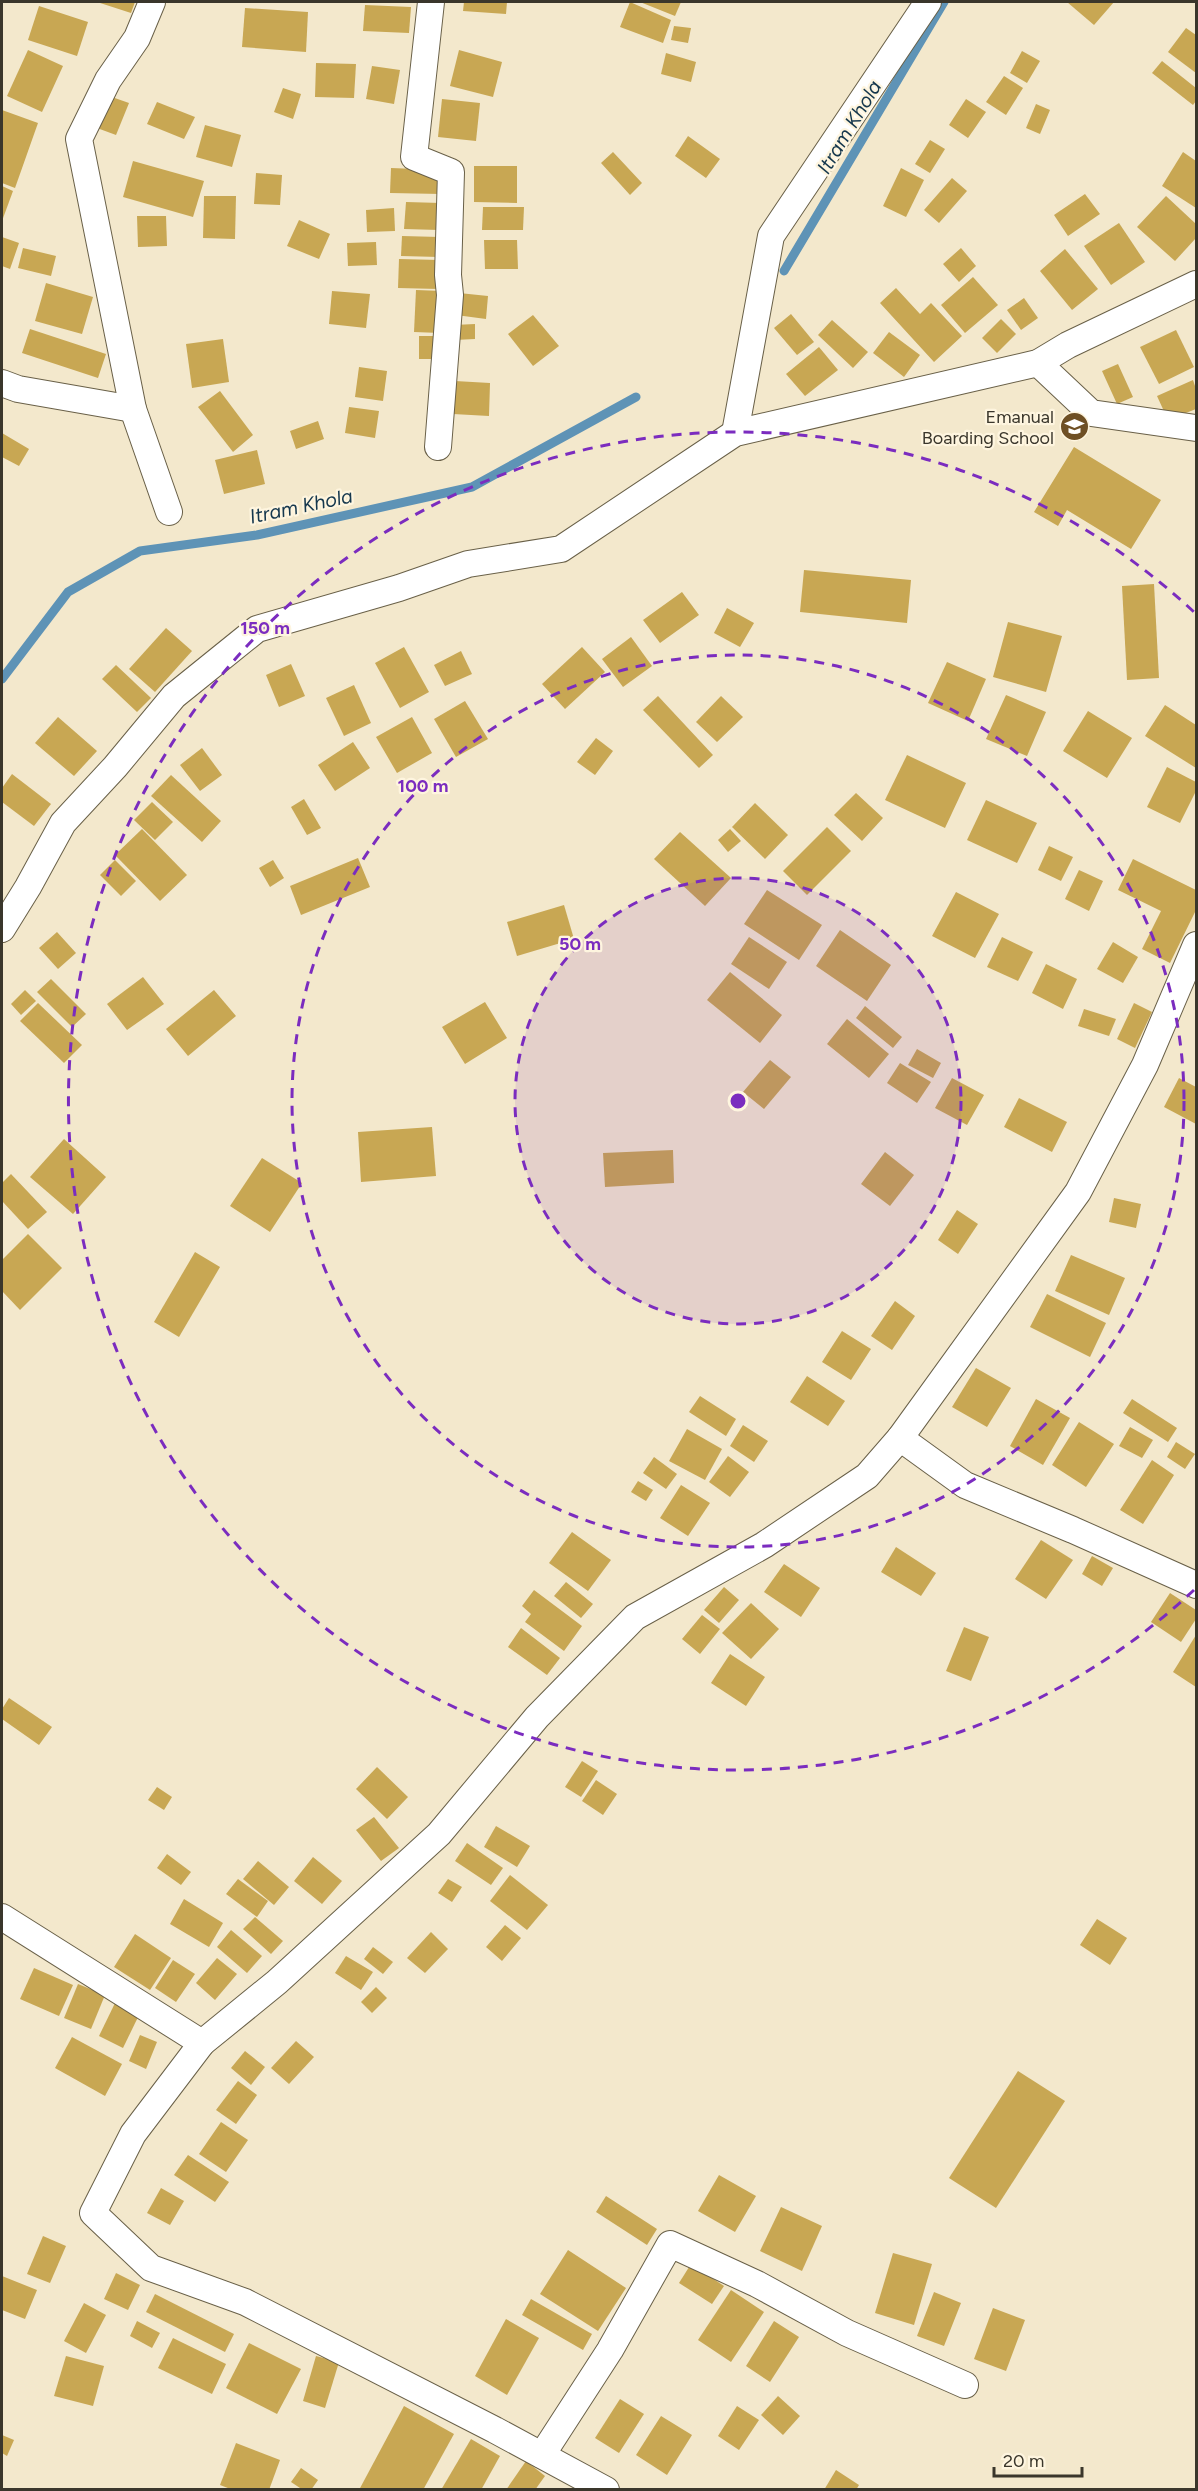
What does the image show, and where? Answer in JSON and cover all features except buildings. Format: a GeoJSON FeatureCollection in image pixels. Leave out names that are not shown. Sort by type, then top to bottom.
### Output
{"type":"FeatureCollection","features":[{"type":"Feature","properties":{"kind":"street"},"geometry":{"type":"LineString","coordinates":[[152,2],[137,38],[108,80],[79,139],[133,409],[169,512]]}},
{"type":"Feature","properties":{"kind":"street"},"geometry":{"type":"LineString","coordinates":[[431,2],[414,157],[451,172],[448,275],[450,296],[438,447]]}},
{"type":"Feature","properties":{"kind":"street"},"geometry":{"type":"LineString","coordinates":[[735,433],[771,236],[928,2]]}},
{"type":"Feature","properties":{"kind":"street"},"geometry":{"type":"LineString","coordinates":[[2,929],[63,823],[115,767],[174,696],[256,629],[399,588],[468,564],[561,549],[735,433],[1038,363],[1068,345],[1197,284]]}},
{"type":"Feature","properties":{"kind":"street"},"geometry":{"type":"LineString","coordinates":[[1038,363],[1091,413],[1197,428]]}},
{"type":"Feature","properties":{"kind":"street"},"geometry":{"type":"LineString","coordinates":[[2,383],[18,389],[133,409]]}},
{"type":"Feature","properties":{"kind":"street"},"geometry":{"type":"LineString","coordinates":[[606,2490],[245,2302],[151,2268],[93,2213],[133,2134],[202,2043],[277,1982],[439,1834],[537,1717],[635,1617],[764,1545],[867,1476],[900,1438],[1078,1192],[1145,1065],[1197,945]]}},
{"type":"Feature","properties":{"kind":"street"},"geometry":{"type":"LineString","coordinates":[[900,1438],[966,1485],[1197,1585]]}},
{"type":"Feature","properties":{"kind":"street"},"geometry":{"type":"LineString","coordinates":[[2,1917],[202,2043]]}},
{"type":"Feature","properties":{"kind":"street"},"geometry":{"type":"LineString","coordinates":[[542,2455],[610,2350],[670,2244],[757,2284],[847,2333],[965,2385]]}},
{"type":"Feature","properties":{"kind":"waterway","name":"Itram Khola"},"geometry":{"type":"LineString","coordinates":[[784,271],[944,2]]}},
{"type":"Feature","properties":{"kind":"waterway","name":"Itram Khola"},"geometry":{"type":"LineString","coordinates":[[2,679],[68,592],[140,551],[257,535],[472,487],[636,397]]}},
{"type":"Feature","properties":{"kind":"place","name":"Emanual Boarding School"},"geometry":{"type":"Point","coordinates":[1075,427]}}]}
